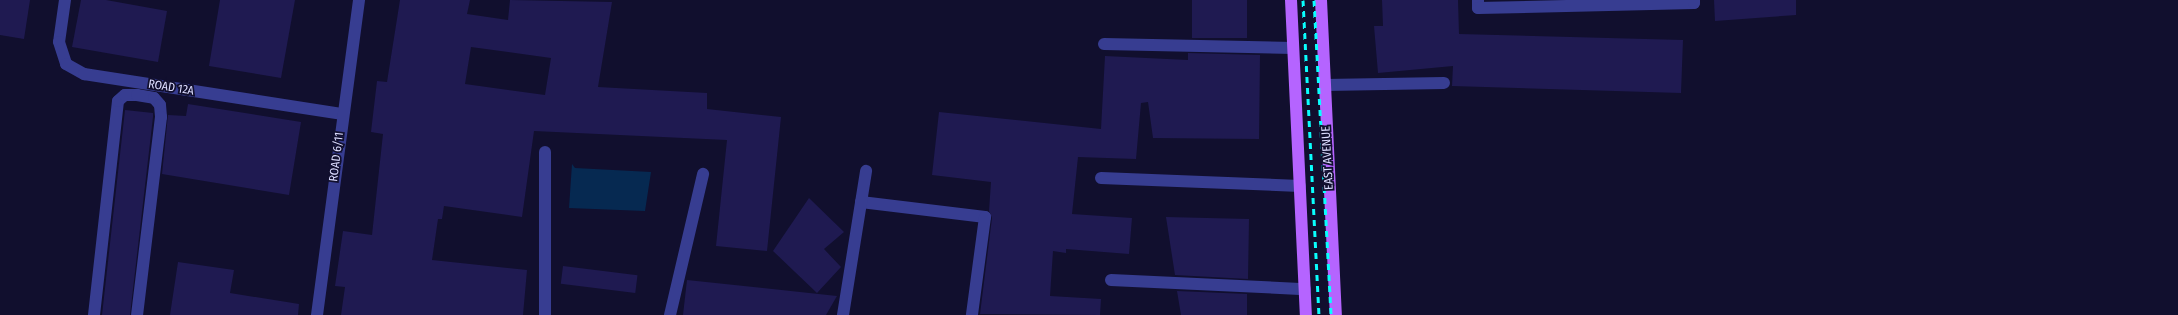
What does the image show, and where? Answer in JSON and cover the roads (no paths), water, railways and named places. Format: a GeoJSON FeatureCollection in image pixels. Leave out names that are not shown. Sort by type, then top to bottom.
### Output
{"type":"FeatureCollection","features":[{"type":"Feature","properties":{"kind":"main road"},"geometry":{"type":"LineString","coordinates":[[1291,0],[1306,315]]}},
{"type":"Feature","properties":{"kind":"main road","name":"EAST AVENUE"},"geometry":{"type":"LineString","coordinates":[[1321,0],[1336,315]]}},
{"type":"Feature","properties":{"kind":"street","name":"ROAD 12A"},"geometry":{"type":"LineString","coordinates":[[65,0],[60,42],[66,64],[84,74],[343,114]]}},
{"type":"Feature","properties":{"kind":"street","name":"ROAD 6/11"},"geometry":{"type":"LineString","coordinates":[[317,315],[359,0]]}},
{"type":"Feature","properties":{"kind":"street"},"geometry":{"type":"LineString","coordinates":[[1478,0],[1478,8],[1694,3],[1694,0]]}},
{"type":"Feature","properties":{"kind":"street"},"geometry":{"type":"LineString","coordinates":[[1104,44],[1294,48]]}},
{"type":"Feature","properties":{"kind":"street"},"geometry":{"type":"LineString","coordinates":[[1325,85],[1444,83]]}},
{"type":"Feature","properties":{"kind":"street"},"geometry":{"type":"LineString","coordinates":[[94,315],[118,101],[125,95],[137,94],[154,98],[160,105],[161,117],[137,315]]}},
{"type":"Feature","properties":{"kind":"street"},"geometry":{"type":"LineString","coordinates":[[545,152],[545,315]]}},
{"type":"Feature","properties":{"kind":"street"},"geometry":{"type":"LineString","coordinates":[[843,315],[866,171]]}},
{"type":"Feature","properties":{"kind":"street"},"geometry":{"type":"LineString","coordinates":[[670,315],[703,174]]}},
{"type":"Feature","properties":{"kind":"street"},"geometry":{"type":"LineString","coordinates":[[1101,178],[1300,186]]}},
{"type":"Feature","properties":{"kind":"street"},"geometry":{"type":"LineString","coordinates":[[861,202],[984,217],[972,315]]}},
{"type":"Feature","properties":{"kind":"street"},"geometry":{"type":"LineString","coordinates":[[1111,280],[1305,289]]}},
{"type":"Feature","properties":{"kind":"water"},"geometry":{"type":"Polygon","coordinates":[[[572,164],[575,168],[651,172],[645,211],[569,208],[572,164]]]}},
{"type":"Feature","properties":{"kind":"railway"},"geometry":{"type":"LineString","coordinates":[[1303,0],[1319,315]]}},
{"type":"Feature","properties":{"kind":"railway"},"geometry":{"type":"LineString","coordinates":[[1314,0],[1331,315]]}}]}
